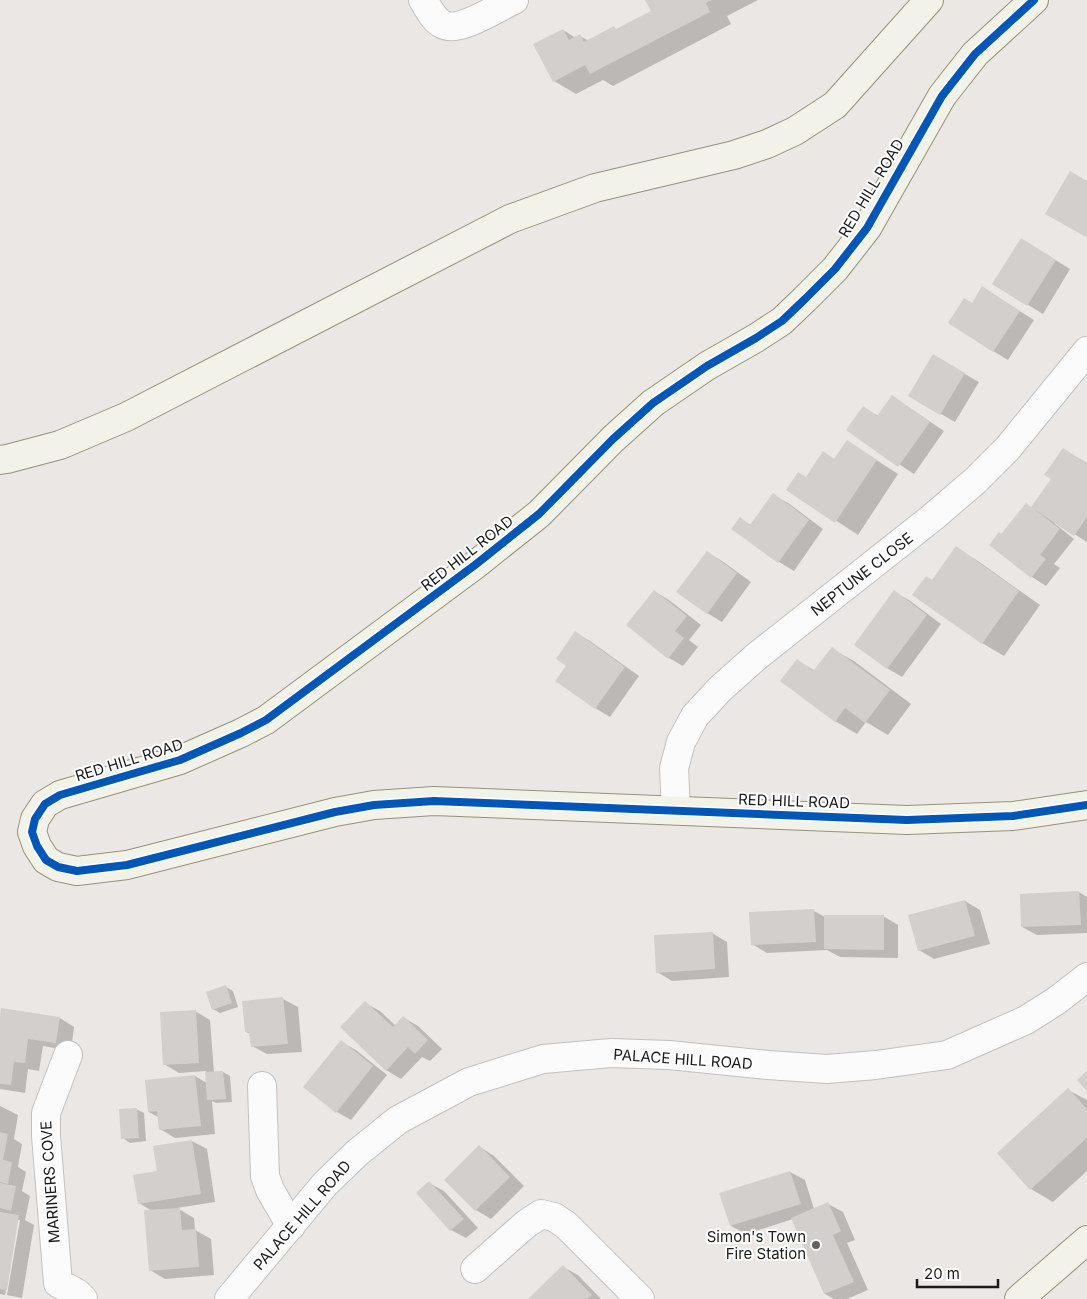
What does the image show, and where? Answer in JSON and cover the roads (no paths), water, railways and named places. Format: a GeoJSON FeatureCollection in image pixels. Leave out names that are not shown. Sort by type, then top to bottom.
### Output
{"type":"FeatureCollection","features":[{"type":"Feature","properties":{"kind":"street"},"geometry":{"type":"LineString","coordinates":[[424,0],[432,16],[444,25],[455,27],[470,22],[514,0]]}},
{"type":"Feature","properties":{"kind":"street"},"geometry":{"type":"LineString","coordinates":[[0,460],[60,445],[126,416],[510,219],[595,188],[734,155],[767,144],[795,131],[835,105],[929,0]]}},
{"type":"Feature","properties":{"kind":"street","name":"RED HILL ROAD"},"geometry":{"type":"LineString","coordinates":[[1034,0],[975,54],[942,96],[867,228],[835,269],[782,320],[756,338],[707,366],[653,403],[613,439],[538,514],[475,565],[266,720],[180,760],[60,795],[45,804],[35,819],[32,832],[36,846],[46,860],[58,867],[77,871],[127,865],[335,812],[374,805],[434,801],[907,820],[1013,816],[1087,805]]}},
{"type":"Feature","properties":{"kind":"street","name":"NEPTUNE CLOSE"},"geometry":{"type":"LineString","coordinates":[[676,810],[674,768],[681,742],[695,716],[720,689],[757,656],[933,517],[975,481],[1008,448],[1087,351]]}},
{"type":"Feature","properties":{"kind":"street","name":"PALACE HILL ROAD"},"geometry":{"type":"LineString","coordinates":[[229,1299],[332,1177],[357,1152],[398,1120],[469,1082],[543,1059],[611,1053],[659,1054],[827,1069],[876,1065],[947,1055],[1026,1020],[1087,978]]}},
{"type":"Feature","properties":{"kind":"street","name":"MARINERS COVE"},"geometry":{"type":"LineString","coordinates":[[68,1055],[46,1113],[46,1136],[58,1291],[77,1293],[83,1299]]}},
{"type":"Feature","properties":{"kind":"street"},"geometry":{"type":"LineString","coordinates":[[262,1086],[265,1176],[270,1190],[291,1226]]}},
{"type":"Feature","properties":{"kind":"street"},"geometry":{"type":"LineString","coordinates":[[475,1269],[526,1224],[541,1214],[554,1217],[566,1224],[640,1299]]}},
{"type":"Feature","properties":{"kind":"street"},"geometry":{"type":"LineString","coordinates":[[1019,1299],[1087,1240]]}},
{"type":"Feature","properties":{"kind":"place","name":"Simon's Town Fire Station"},"geometry":{"type":"Point","coordinates":[816,1245]}}]}
